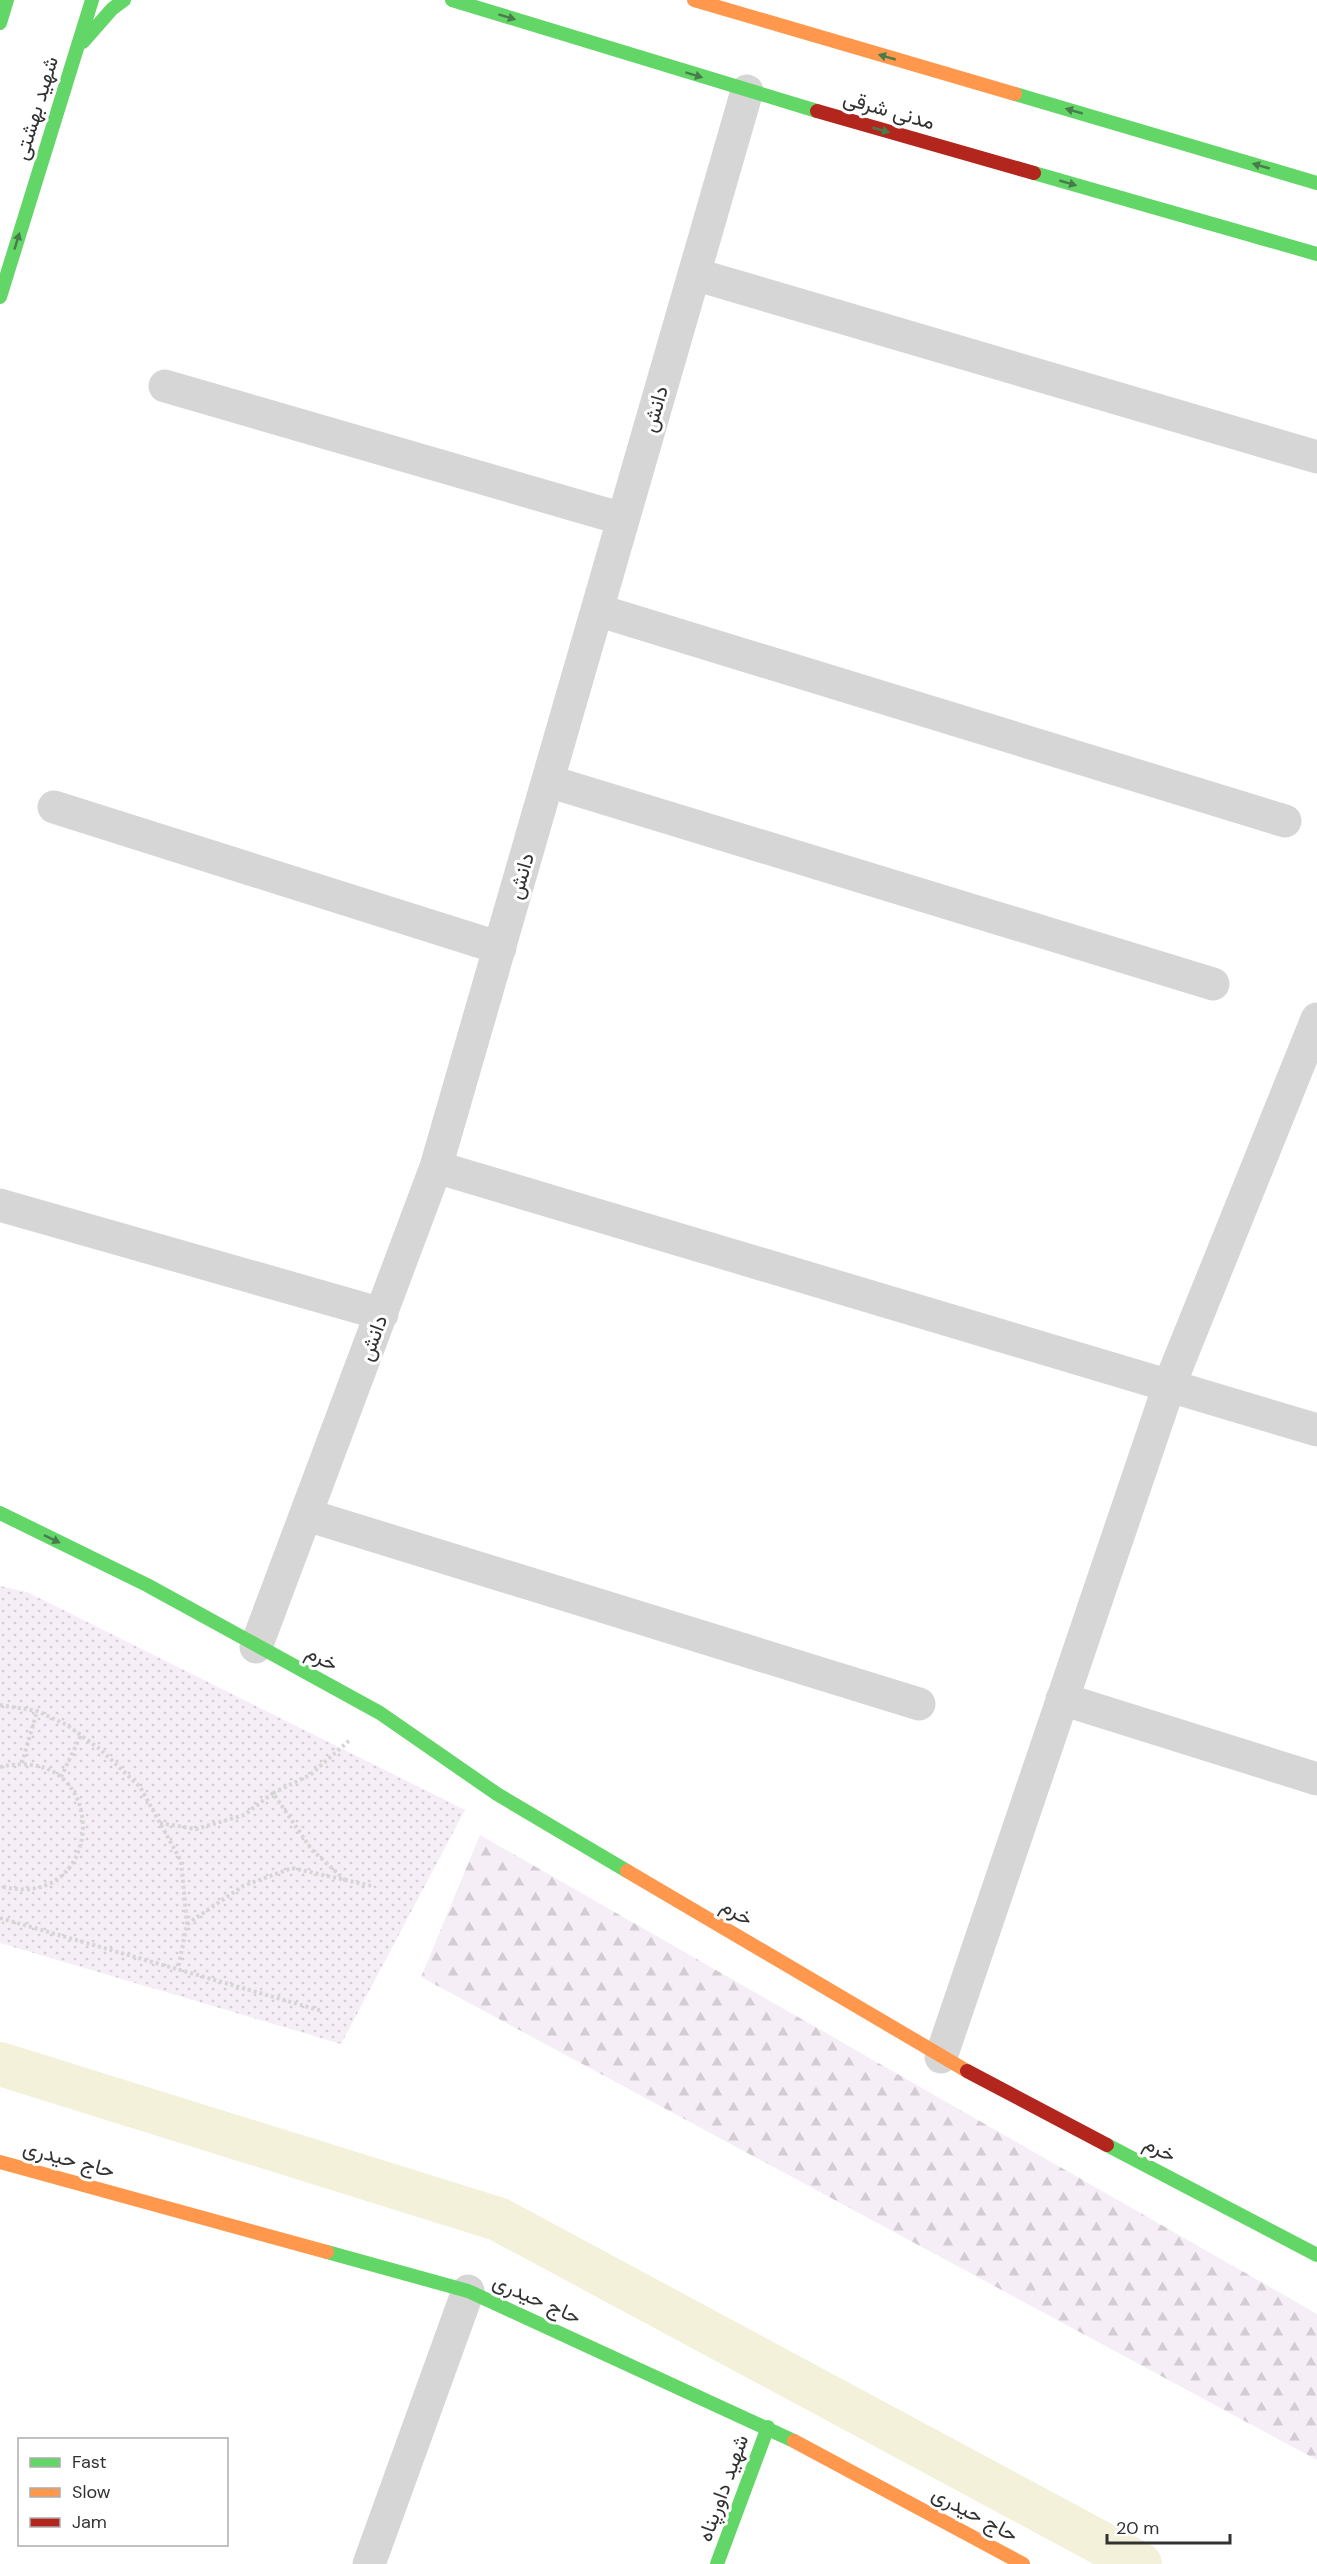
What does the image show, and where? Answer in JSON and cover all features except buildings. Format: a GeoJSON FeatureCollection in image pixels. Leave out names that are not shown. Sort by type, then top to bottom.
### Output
{"type":"FeatureCollection","features":[{"type":"Feature","properties":{"kind":"street","name":"شهید بهشتی"},"geometry":{"type":"LineString","coordinates":[[0,297],[92,0]]}},
{"type":"Feature","properties":{"kind":"street"},"geometry":{"type":"LineString","coordinates":[[76,50],[112,9],[124,0]]}},
{"type":"Feature","properties":{"kind":"street","name":"مدنی شرقی"},"geometry":{"type":"LineString","coordinates":[[452,0],[747,91],[1317,254]]}},
{"type":"Feature","properties":{"kind":"street"},"geometry":{"type":"LineString","coordinates":[[694,0],[1317,183]]}},
{"type":"Feature","properties":{"kind":"street"},"geometry":{"type":"LineString","coordinates":[[0,23],[4,3]]}},
{"type":"Feature","properties":{"kind":"street","name":"دانش"},"geometry":{"type":"LineString","coordinates":[[256,1647],[436,1167],[747,91]]}},
{"type":"Feature","properties":{"kind":"street"},"geometry":{"type":"LineString","coordinates":[[694,274],[1317,457]]}},
{"type":"Feature","properties":{"kind":"street"},"geometry":{"type":"LineString","coordinates":[[165,386],[623,519]]}},
{"type":"Feature","properties":{"kind":"street"},"geometry":{"type":"LineString","coordinates":[[597,610],[1285,821]]}},
{"type":"Feature","properties":{"kind":"street"},"geometry":{"type":"LineString","coordinates":[[548,781],[1214,984]]}},
{"type":"Feature","properties":{"kind":"street"},"geometry":{"type":"LineString","coordinates":[[54,807],[500,948]]}},
{"type":"Feature","properties":{"kind":"street"},"geometry":{"type":"LineString","coordinates":[[941,2057],[1169,1386],[1317,1018]]}},
{"type":"Feature","properties":{"kind":"street"},"geometry":{"type":"LineString","coordinates":[[436,1167],[1317,1430]]}},
{"type":"Feature","properties":{"kind":"street"},"geometry":{"type":"LineString","coordinates":[[0,1205],[382,1314]]}},
{"type":"Feature","properties":{"kind":"street","name":"خرم"},"geometry":{"type":"LineString","coordinates":[[0,1513],[147,1586],[380,1713],[497,1794],[941,2057],[1317,2255]]}},
{"type":"Feature","properties":{"kind":"street"},"geometry":{"type":"LineString","coordinates":[[307,1515],[919,1704]]}},
{"type":"Feature","properties":{"kind":"street","name":"خرم"},"geometry":{"type":"LineString","coordinates":[[49,1522],[147,1586]]}},
{"type":"Feature","properties":{"kind":"street"},"geometry":{"type":"LineString","coordinates":[[1062,1699],[1317,1779]]}},
{"type":"Feature","properties":{"kind":"street","name":"حاج حیدری"},"geometry":{"type":"LineString","coordinates":[[0,2162],[468,2291],[768,2427],[1023,2564]]}},
{"type":"Feature","properties":{"kind":"street"},"geometry":{"type":"LineString","coordinates":[[369,2564],[468,2291]]}},
{"type":"Feature","properties":{"kind":"street","name":"شهید داورپناه"},"geometry":{"type":"LineString","coordinates":[[717,2564],[768,2427]]}},
{"type":"Feature","properties":{"kind":"path"},"geometry":{"type":"LineString","coordinates":[[0,1705],[37,1711],[67,1725],[101,1750],[140,1787],[181,1861],[187,1924],[178,1969]]}},
{"type":"Feature","properties":{"kind":"path"},"geometry":{"type":"LineString","coordinates":[[22,1763],[37,1711]]}},
{"type":"Feature","properties":{"kind":"path"},"geometry":{"type":"LineString","coordinates":[[160,1823],[196,1829],[244,1815],[273,1792],[310,1775],[380,1713]]}},
{"type":"Feature","properties":{"kind":"path"},"geometry":{"type":"LineString","coordinates":[[61,1777],[81,1735]]}},
{"type":"Feature","properties":{"kind":"path"},"geometry":{"type":"LineString","coordinates":[[0,1767],[22,1763],[43,1767],[61,1777],[75,1792],[83,1811],[85,1831],[81,1850],[70,1868],[55,1881],[36,1888],[15,1890],[0,1886]]}},
{"type":"Feature","properties":{"kind":"path"},"geometry":{"type":"LineString","coordinates":[[273,1792],[312,1850],[345,1880]]}},
{"type":"Feature","properties":{"kind":"path"},"geometry":{"type":"LineString","coordinates":[[187,1924],[243,1886],[292,1868],[372,1886]]}},
{"type":"Feature","properties":{"kind":"path"},"geometry":{"type":"LineString","coordinates":[[0,1917],[322,2011]]}},
{"type":"Feature","properties":{"kind":"green space"},"geometry":{"type":"Polygon","coordinates":[[[0,1586],[27,1592],[465,1810],[341,2044],[0,1943],[0,1586]]]}},
{"type":"Feature","properties":{"kind":"green space"},"geometry":{"type":"Polygon","coordinates":[[[480,1835],[1317,2314],[1317,2460],[421,1977],[480,1835]]]}},
{"type":"Feature","properties":{"kind":"waterway"},"geometry":{"type":"LineString","coordinates":[[0,2064],[498,2219],[1140,2564]]}},
{"type":"Feature","properties":{"kind":"traffic: fast"},"geometry":{"type":"LineString","coordinates":[[0,23],[7,0]]}},
{"type":"Feature","properties":{"kind":"traffic: fast"},"geometry":{"type":"LineString","coordinates":[[0,297],[92,0]]}},
{"type":"Feature","properties":{"kind":"traffic: fast"},"geometry":{"type":"LineString","coordinates":[[83,42],[112,9],[124,0]]}},
{"type":"Feature","properties":{"kind":"traffic: fast"},"geometry":{"type":"LineString","coordinates":[[452,0],[817,111]]}},
{"type":"Feature","properties":{"kind":"traffic: fast"},"geometry":{"type":"LineString","coordinates":[[1015,94],[1317,183]]}},
{"type":"Feature","properties":{"kind":"traffic: fast"},"geometry":{"type":"LineString","coordinates":[[1034,173],[1317,254]]}},
{"type":"Feature","properties":{"kind":"traffic: fast"},"geometry":{"type":"LineString","coordinates":[[0,1513],[147,1585],[380,1713],[497,1794],[627,1871]]}},
{"type":"Feature","properties":{"kind":"traffic: fast"},"geometry":{"type":"LineString","coordinates":[[1107,2145],[1317,2255]]}},
{"type":"Feature","properties":{"kind":"traffic: fast"},"geometry":{"type":"LineString","coordinates":[[327,2252],[468,2291],[794,2441]]}},
{"type":"Feature","properties":{"kind":"traffic: fast"},"geometry":{"type":"LineString","coordinates":[[717,2564],[768,2427]]}},
{"type":"Feature","properties":{"kind":"traffic: slow"},"geometry":{"type":"LineString","coordinates":[[694,0],[1015,94]]}},
{"type":"Feature","properties":{"kind":"traffic: slow"},"geometry":{"type":"LineString","coordinates":[[627,1871],[967,2071]]}},
{"type":"Feature","properties":{"kind":"traffic: slow"},"geometry":{"type":"LineString","coordinates":[[0,2162],[327,2252]]}},
{"type":"Feature","properties":{"kind":"traffic: slow"},"geometry":{"type":"LineString","coordinates":[[794,2441],[1023,2564]]}},
{"type":"Feature","properties":{"kind":"traffic: jam"},"geometry":{"type":"LineString","coordinates":[[817,111],[1034,173]]}},
{"type":"Feature","properties":{"kind":"traffic: jam"},"geometry":{"type":"LineString","coordinates":[[967,2071],[1107,2145]]}}]}
